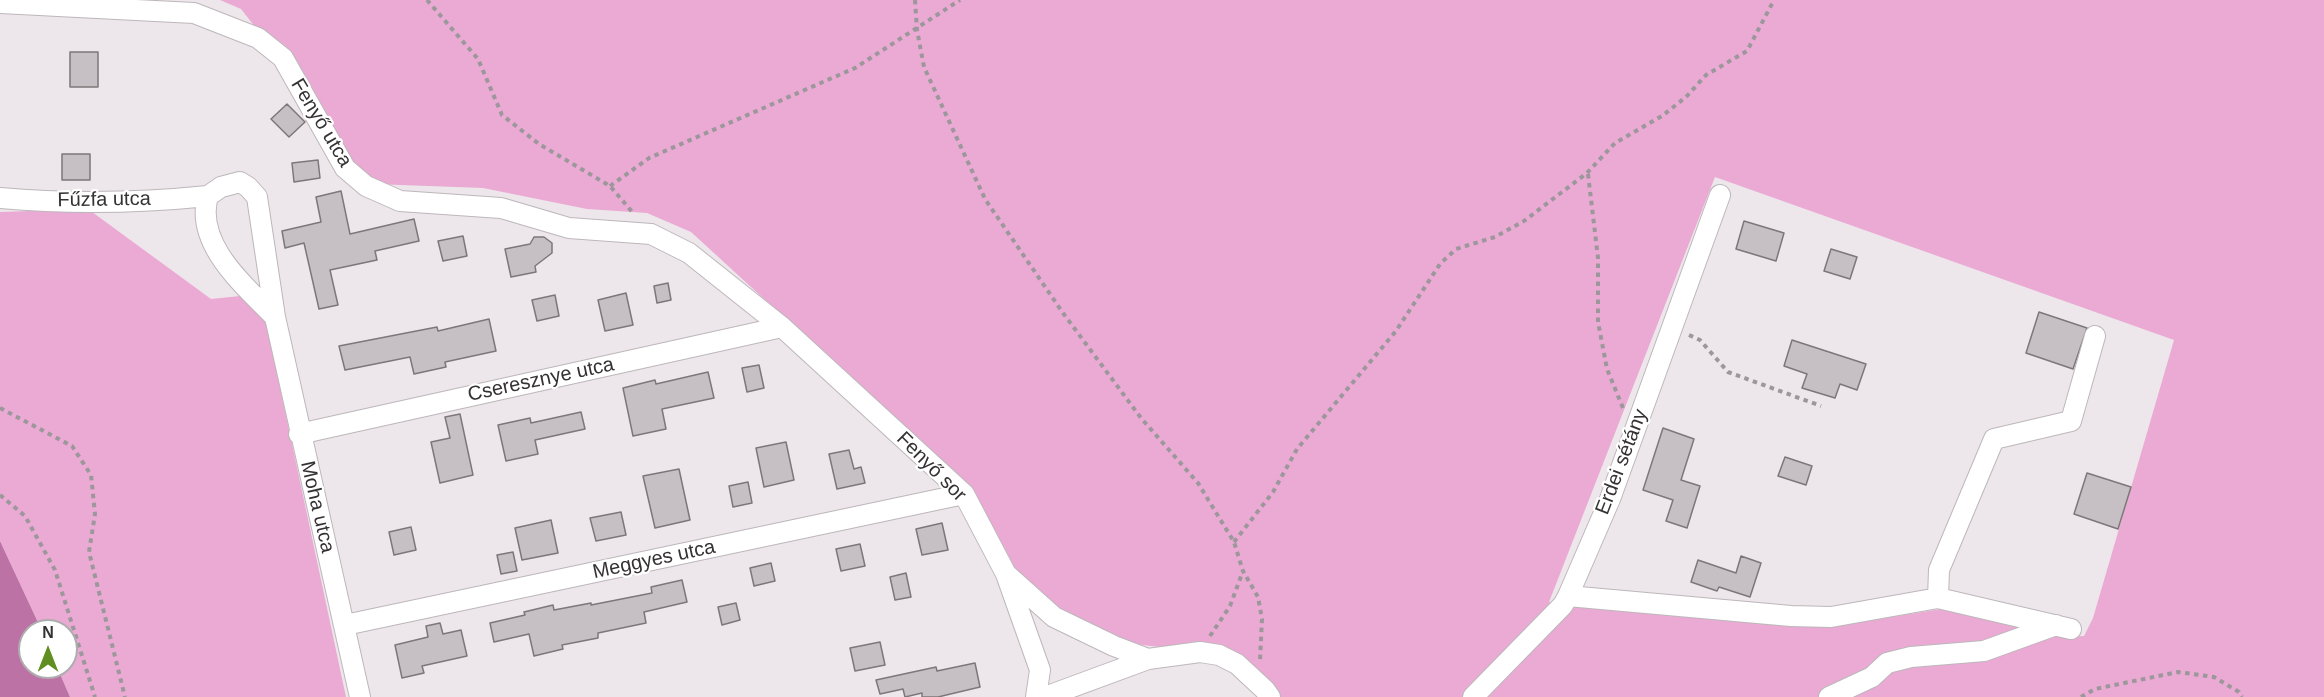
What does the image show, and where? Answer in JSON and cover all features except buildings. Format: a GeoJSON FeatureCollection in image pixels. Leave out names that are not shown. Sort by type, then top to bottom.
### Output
{"type":"FeatureCollection","features":[{"type":"Feature","properties":{"kind":"street","name":"Fenyő utca"},"geometry":{"type":"LineString","coordinates":[[0,3],[194,13],[258,38],[282,58],[345,168],[366,186],[400,201],[501,208],[569,228],[651,234]]}},
{"type":"Feature","properties":{"kind":"street","name":"Moha utca"},"geometry":{"type":"LineString","coordinates":[[208,196],[220,187],[240,182],[248,187],[256,197],[274,317],[360,697]]}},
{"type":"Feature","properties":{"kind":"street","name":"Erdei sétány"},"geometry":{"type":"LineString","coordinates":[[1473,697],[1563,605],[1568,596],[1610,499],[1720,195]]}},
{"type":"Feature","properties":{"kind":"street","name":"Fűzfa utca"},"geometry":{"type":"LineString","coordinates":[[0,198],[40,201],[171,200],[208,196]]}},
{"type":"Feature","properties":{"kind":"street"},"geometry":{"type":"LineString","coordinates":[[208,196],[204,214],[214,244],[230,271],[274,317]]}},
{"type":"Feature","properties":{"kind":"street","name":"Fenyő sor"},"geometry":{"type":"LineString","coordinates":[[651,234],[689,253],[782,327],[964,494],[1006,574],[1054,617],[1114,646],[1148,659],[1200,652],[1219,655],[1237,664],[1268,693]]}},
{"type":"Feature","properties":{"kind":"street","name":"Cseresznye utca"},"geometry":{"type":"LineString","coordinates":[[299,434],[782,327]]}},
{"type":"Feature","properties":{"kind":"street"},"geometry":{"type":"LineString","coordinates":[[1938,598],[1939,570],[1994,439],[2071,421],[2096,336]]}},
{"type":"Feature","properties":{"kind":"street","name":"Meggyes utca"},"geometry":{"type":"LineString","coordinates":[[345,625],[964,494]]}},
{"type":"Feature","properties":{"kind":"street"},"geometry":{"type":"LineString","coordinates":[[1006,574],[1040,670],[1036,697]]}},
{"type":"Feature","properties":{"kind":"street"},"geometry":{"type":"LineString","coordinates":[[1568,596],[1779,615],[1830,617],[1938,598],[2063,627],[1984,651],[1911,657],[1887,663],[1872,677],[1829,697]]}},
{"type":"Feature","properties":{"kind":"street"},"geometry":{"type":"LineString","coordinates":[[1045,697],[1148,659]]}},
{"type":"Feature","properties":{"kind":"path"},"geometry":{"type":"LineString","coordinates":[[427,0],[478,59],[502,115],[539,144],[610,186],[651,234]]}},
{"type":"Feature","properties":{"kind":"path"},"geometry":{"type":"LineString","coordinates":[[915,0],[917,30],[924,67],[985,199],[1063,313],[1141,418],[1198,483],[1234,542],[1243,571],[1257,597],[1262,619],[1260,662],[1268,693]]}},
{"type":"Feature","properties":{"kind":"path"},"geometry":{"type":"LineString","coordinates":[[610,186],[649,158],[855,68],[917,30],[960,0]]}},
{"type":"Feature","properties":{"kind":"path"},"geometry":{"type":"LineString","coordinates":[[1234,542],[1273,492],[1297,449],[1396,331],[1440,264],[1456,249],[1495,237],[1524,221],[1587,173],[1615,143],[1662,116],[1686,98],[1706,75],[1748,51],[1774,0]]}},
{"type":"Feature","properties":{"kind":"path"},"geometry":{"type":"LineString","coordinates":[[1587,173],[1598,258],[1598,322],[1607,369],[1634,432]]}},
{"type":"Feature","properties":{"kind":"path"},"geometry":{"type":"LineString","coordinates":[[1672,328],[1700,340],[1728,372],[1821,406]]}},
{"type":"Feature","properties":{"kind":"path"},"geometry":{"type":"LineString","coordinates":[[0,408],[72,446],[91,475],[95,514],[89,552],[125,697]]}},
{"type":"Feature","properties":{"kind":"path"},"geometry":{"type":"LineString","coordinates":[[0,495],[25,516],[55,570],[95,697]]}},
{"type":"Feature","properties":{"kind":"path"},"geometry":{"type":"LineString","coordinates":[[1200,652],[1230,606],[1243,571]]}},
{"type":"Feature","properties":{"kind":"path"},"geometry":{"type":"LineString","coordinates":[[2081,697],[2095,689],[2178,672],[2214,677],[2239,692],[2242,697]]}},
{"type":"Feature","properties":{"kind":"shaded area"},"geometry":{"type":"Polygon","coordinates":[[[220,0],[2324,0],[2324,697],[1264,697],[1242,669],[1200,652],[1110,641],[1067,615],[1018,574],[992,529],[954,473],[691,232],[647,213],[587,209],[483,188],[346,183],[274,51],[241,9],[220,0]],[[1715,177],[1549,602],[1829,627],[1941,609],[2063,637],[2084,636],[2093,618],[2174,340],[1715,177]]]}},
{"type":"Feature","properties":{"kind":"shaded area"},"geometry":{"type":"Polygon","coordinates":[[[88,209],[211,299],[260,294],[346,697],[70,697],[62,679],[78,679],[78,619],[36,619],[0,541],[0,212],[88,209]]]}},
{"type":"Feature","properties":{"kind":"shaded area"},"geometry":{"type":"Polygon","coordinates":[[[0,541],[36,619],[18,619],[18,679],[62,679],[70,697],[0,697],[0,541]]]}}]}
